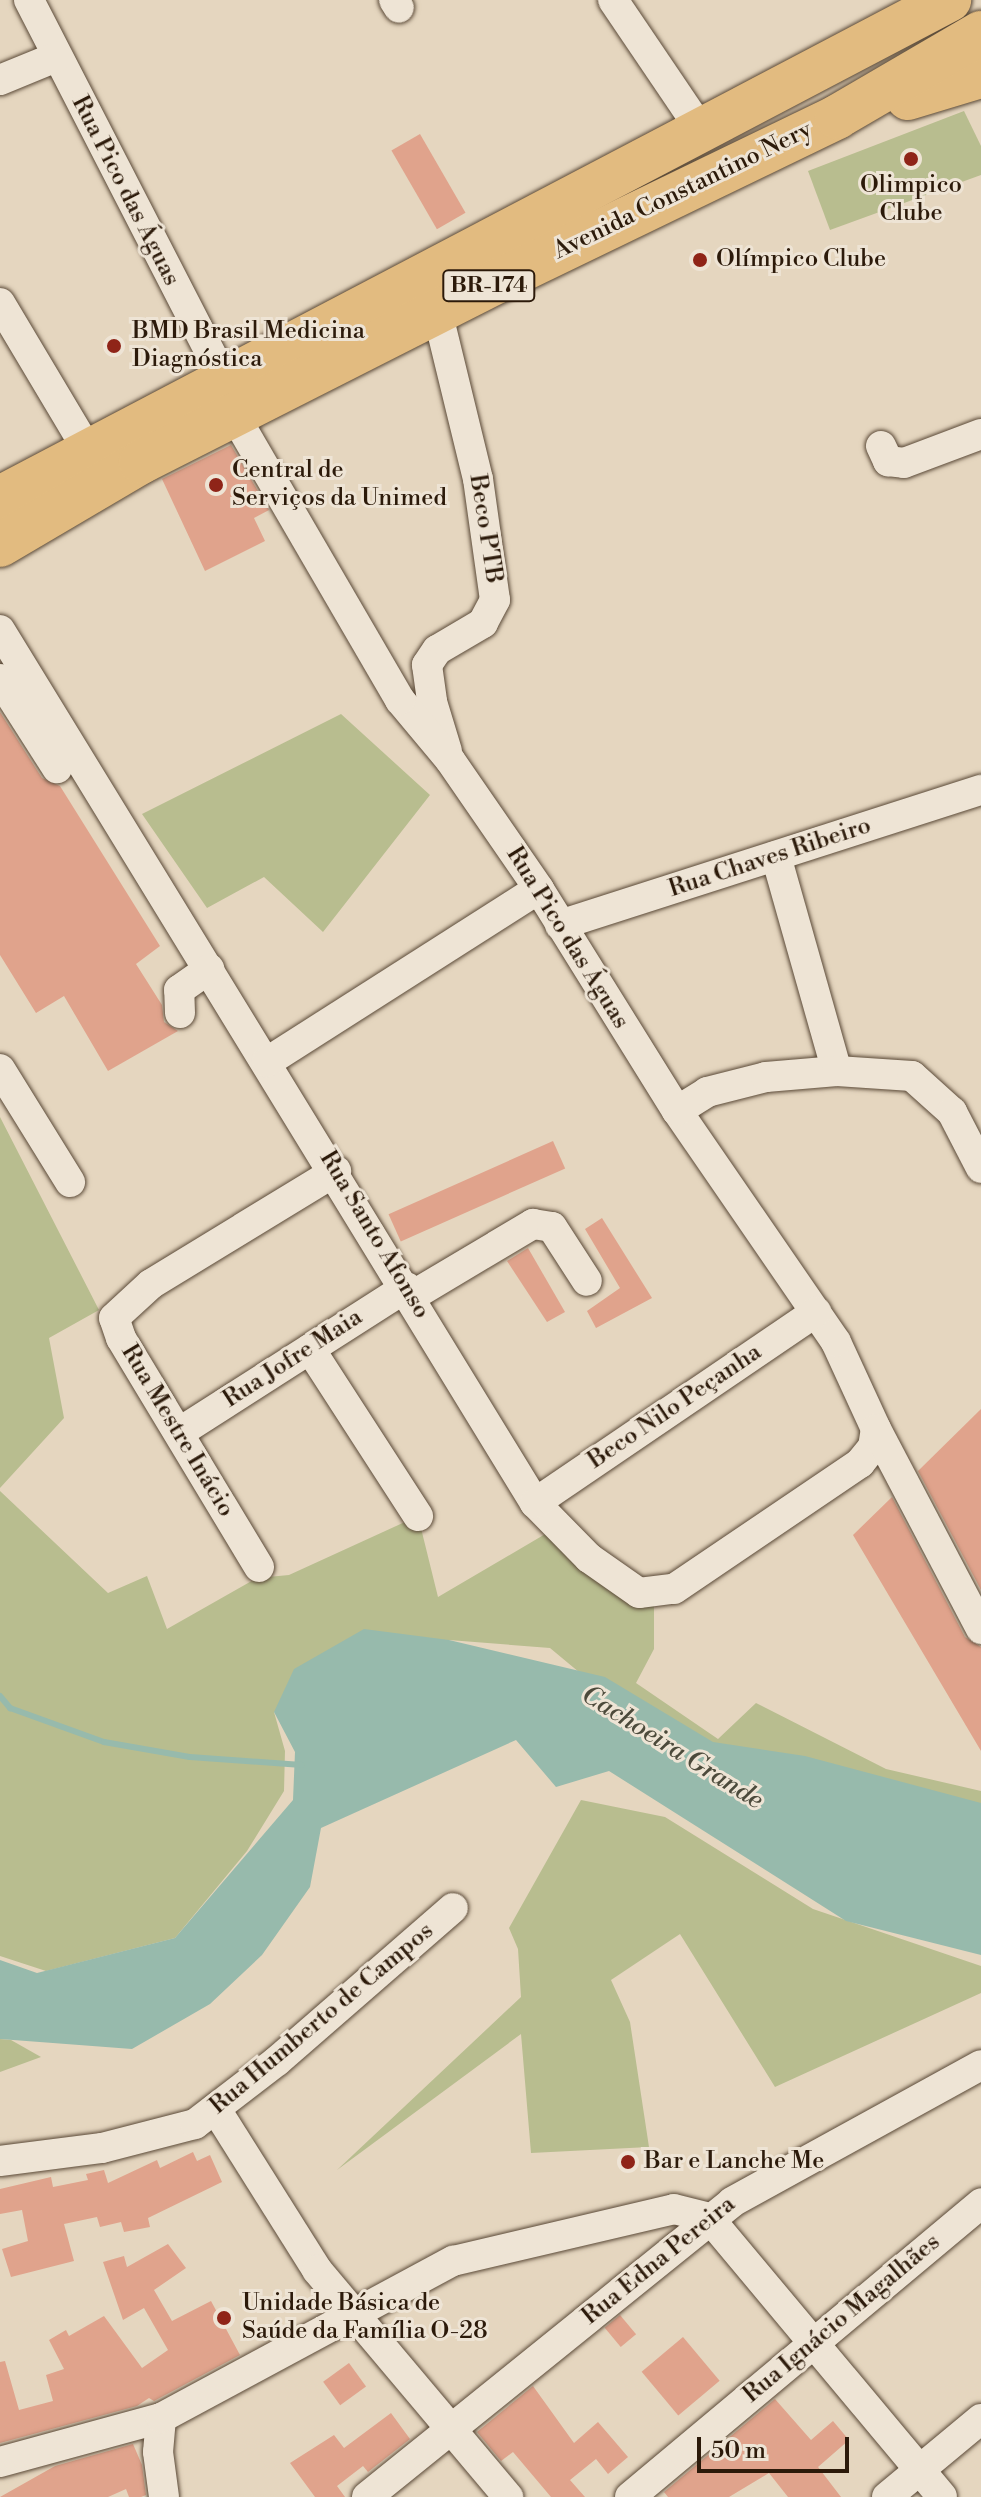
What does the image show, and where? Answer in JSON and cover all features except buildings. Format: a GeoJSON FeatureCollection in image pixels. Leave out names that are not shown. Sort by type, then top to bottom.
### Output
{"type":"FeatureCollection","features":[{"type":"Feature","properties":{"kind":"highway","name":"Avenida Constantino Nery"},"geometry":{"type":"LineString","coordinates":[[0,545],[141,462],[230,398],[699,127],[933,6]]}},
{"type":"Feature","properties":{"kind":"highway","name":"Avenida Constantino Nery"},"geometry":{"type":"LineString","coordinates":[[2,491],[87,449],[230,398],[438,315],[498,281],[837,117],[981,33]]}},
{"type":"Feature","properties":{"kind":"highway"},"geometry":{"type":"LineString","coordinates":[[837,117],[981,76]]}},
{"type":"Feature","properties":{"kind":"street"},"geometry":{"type":"LineString","coordinates":[[613,0],[699,127]]}},
{"type":"Feature","properties":{"kind":"street","name":"Rua Pico das Águas"},"geometry":{"type":"LineString","coordinates":[[34,2],[56,57],[230,398],[378,666],[450,760],[539,889],[677,1111],[816,1312],[981,1629]]}},
{"type":"Feature","properties":{"kind":"street"},"geometry":{"type":"LineString","coordinates":[[0,80],[56,57]]}},
{"type":"Feature","properties":{"kind":"street"},"geometry":{"type":"LineString","coordinates":[[0,303],[87,449]]}},
{"type":"Feature","properties":{"kind":"street","name":"Beco PTB"},"geometry":{"type":"LineString","coordinates":[[438,315],[478,479],[495,600],[483,623],[437,650],[427,665],[432,702],[450,760]]}},
{"type":"Feature","properties":{"kind":"street"},"geometry":{"type":"LineString","coordinates":[[881,446],[888,461],[904,463],[981,434]]}},
{"type":"Feature","properties":{"kind":"street","name":"Rua Santo Afonso"},"geometry":{"type":"LineString","coordinates":[[0,630],[336,1171],[535,1503],[599,1566],[639,1593],[655,1594],[674,1589],[860,1463],[873,1447],[876,1429]]}},
{"type":"Feature","properties":{"kind":"street"},"geometry":{"type":"LineString","coordinates":[[0,679],[57,768]]}},
{"type":"Feature","properties":{"kind":"street","name":"Rua Chaves Ribeiro"},"geometry":{"type":"LineString","coordinates":[[560,925],[981,790]]}},
{"type":"Feature","properties":{"kind":"street"},"geometry":{"type":"LineString","coordinates":[[776,856],[837,1071]]}},
{"type":"Feature","properties":{"kind":"street"},"geometry":{"type":"LineString","coordinates":[[267,1062],[539,889]]}},
{"type":"Feature","properties":{"kind":"street"},"geometry":{"type":"LineString","coordinates":[[180,1013],[179,990],[209,969]]}},
{"type":"Feature","properties":{"kind":"street"},"geometry":{"type":"LineString","coordinates":[[0,1069],[70,1182]]}},
{"type":"Feature","properties":{"kind":"street"},"geometry":{"type":"LineString","coordinates":[[677,1111],[725,1086],[837,1071],[912,1076],[929,1088],[952,1112],[981,1168]]}},
{"type":"Feature","properties":{"kind":"street","name":"Rua Mestre Inácio"},"geometry":{"type":"LineString","coordinates":[[259,1567],[115,1328],[120,1307],[336,1171]]}},
{"type":"Feature","properties":{"kind":"street","name":"Rua Jofre Maia"},"geometry":{"type":"LineString","coordinates":[[180,1432],[310,1349],[533,1224],[552,1227],[587,1281]]}},
{"type":"Feature","properties":{"kind":"street","name":"Beco Nilo Peçanha"},"geometry":{"type":"LineString","coordinates":[[535,1503],[816,1312]]}},
{"type":"Feature","properties":{"kind":"street"},"geometry":{"type":"LineString","coordinates":[[310,1349],[418,1516]]}},
{"type":"Feature","properties":{"kind":"street","name":"Rua Humberto de Campos"},"geometry":{"type":"LineString","coordinates":[[0,2161],[102,2148],[172,2132],[217,2111],[453,1908]]}},
{"type":"Feature","properties":{"kind":"street","name":"Rua Edna Pereira"},"geometry":{"type":"LineString","coordinates":[[367,2497],[709,2218],[760,2183],[979,2065]]}},
{"type":"Feature","properties":{"kind":"street"},"geometry":{"type":"LineString","coordinates":[[217,2111],[299,2245],[508,2497]]}},
{"type":"Feature","properties":{"kind":"street","name":"Rua Ignácio Magalhães"},"geometry":{"type":"LineString","coordinates":[[630,2497],[981,2203]]}},
{"type":"Feature","properties":{"kind":"street"},"geometry":{"type":"LineString","coordinates":[[0,2462],[161,2418],[354,2310],[485,2250],[674,2209],[709,2218],[811,2344],[942,2497]]}},
{"type":"Feature","properties":{"kind":"street"},"geometry":{"type":"LineString","coordinates":[[161,2418],[158,2452],[164,2497]]}},
{"type":"Feature","properties":{"kind":"street"},"geometry":{"type":"LineString","coordinates":[[887,2497],[981,2419]]}},
{"type":"Feature","properties":{"kind":"shaded area","name":"Olimpico Clube"},"geometry":{"type":"Polygon","coordinates":[[[964,111],[981,146],[981,175],[830,230],[808,171],[964,111]]]}},
{"type":"Feature","properties":{"kind":"shaded area"},"geometry":{"type":"Polygon","coordinates":[[[341,714],[430,795],[323,932],[264,877],[207,908],[142,814],[341,714]]]}},
{"type":"Feature","properties":{"kind":"shaded area"},"geometry":{"type":"Polygon","coordinates":[[[0,1117],[99,1310],[49,1338],[64,1418],[0,1488],[0,1117]]]}},
{"type":"Feature","properties":{"kind":"shaded area"},"geometry":{"type":"Polygon","coordinates":[[[0,1491],[108,1593],[147,1576],[167,1629],[257,1578],[289,1575],[418,1516],[438,1597],[547,1533],[654,1603],[654,1649],[636,1683],[718,1739],[756,1703],[886,1769],[981,1791],[981,1857],[686,1761],[550,1648],[449,1640],[274,1712],[285,1751],[284,1791],[247,1851],[175,1938],[46,1971],[0,1956],[0,1491]]]}},
{"type":"Feature","properties":{"kind":"shaded area"},"geometry":{"type":"Polygon","coordinates":[[[581,1800],[665,1817],[813,1909],[981,1966],[981,1993],[775,2087],[680,1934],[611,1980],[630,2022],[649,2147],[531,2153],[521,2034],[337,2170],[521,1997],[518,1949],[509,1928],[581,1800]]]}},
{"type":"Feature","properties":{"kind":"shaded area"},"geometry":{"type":"Polygon","coordinates":[[[0,2039],[11,2040],[41,2057],[0,2072],[0,2039]]]}},
{"type":"Feature","properties":{"kind":"water","name":"Cachoeira Grande"},"geometry":{"type":"Polygon","coordinates":[[[364,1629],[449,1640],[605,1677],[713,1742],[805,1756],[981,1803],[981,1955],[846,1921],[609,1771],[556,1787],[516,1740],[321,1828],[310,1887],[262,1955],[210,2004],[132,2049],[0,2039],[0,1960],[37,1973],[175,1938],[293,1800],[295,1752],[274,1712],[294,1669],[364,1629]]]}},
{"type":"Feature","properties":{"kind":"waterway"},"geometry":{"type":"LineString","coordinates":[[0,1696],[10,1708],[104,1742],[190,1757],[302,1765]]}},
{"type":"Feature","properties":{"kind":"place","name":"Olimpico Clube"},"geometry":{"type":"Point","coordinates":[911,159]}},
{"type":"Feature","properties":{"kind":"place","name":"Olímpico Clube"},"geometry":{"type":"Point","coordinates":[700,260]}},
{"type":"Feature","properties":{"kind":"place","name":"BMD Brasil Medicina Diagnóstica"},"geometry":{"type":"Point","coordinates":[114,346]}},
{"type":"Feature","properties":{"kind":"place","name":"Central de Serviços da Unimed"},"geometry":{"type":"Point","coordinates":[216,485]}},
{"type":"Feature","properties":{"kind":"place","name":"Bar e Lanche Me"},"geometry":{"type":"Point","coordinates":[628,2162]}},
{"type":"Feature","properties":{"kind":"place","name":"Unidade Básica de Saúde da Família O-28"},"geometry":{"type":"Point","coordinates":[224,2318]}}]}
